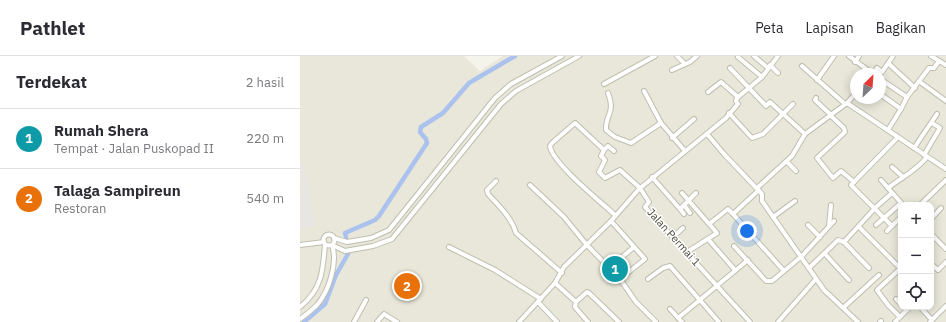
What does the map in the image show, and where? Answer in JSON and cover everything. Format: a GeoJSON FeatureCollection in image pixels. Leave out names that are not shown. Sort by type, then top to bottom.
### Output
{"type":"FeatureCollection","features":[{"type":"Feature","properties":{"kind":"street"},"geometry":{"type":"LineString","coordinates":[[300,307],[317,289],[323,266],[327,235],[347,242],[371,238],[389,230],[495,98],[511,84],[562,56]]}},
{"type":"Feature","properties":{"kind":"street"},"geometry":{"type":"LineString","coordinates":[[300,245],[325,243],[345,251],[373,246],[392,239],[501,104],[516,91],[579,56]]}},
{"type":"Feature","properties":{"kind":"street"},"geometry":{"type":"LineString","coordinates":[[604,84],[655,56]]}},
{"type":"Feature","properties":{"kind":"street"},"geometry":{"type":"LineString","coordinates":[[677,56],[684,64]]}},
{"type":"Feature","properties":{"kind":"street"},"geometry":{"type":"LineString","coordinates":[[672,70],[690,62],[696,56]]}},
{"type":"Feature","properties":{"kind":"street"},"geometry":{"type":"LineString","coordinates":[[754,56],[778,73]]}},
{"type":"Feature","properties":{"kind":"street"},"geometry":{"type":"LineString","coordinates":[[519,322],[555,283],[564,267],[611,221],[640,188],[722,121],[738,104],[736,101],[738,97],[762,77],[778,56]]}},
{"type":"Feature","properties":{"kind":"street"},"geometry":{"type":"LineString","coordinates":[[817,80],[834,56]]}},
{"type":"Feature","properties":{"kind":"street"},"geometry":{"type":"LineString","coordinates":[[849,56],[864,68]]}},
{"type":"Feature","properties":{"kind":"street"},"geometry":{"type":"LineString","coordinates":[[855,62],[859,56]]}},
{"type":"Feature","properties":{"kind":"street"},"geometry":{"type":"LineString","coordinates":[[885,68],[893,56]]}},
{"type":"Feature","properties":{"kind":"street"},"geometry":{"type":"LineString","coordinates":[[932,56],[946,65]]}},
{"type":"Feature","properties":{"kind":"street"},"geometry":{"type":"LineString","coordinates":[[738,58],[762,77]]}},
{"type":"Feature","properties":{"kind":"street"},"geometry":{"type":"LineString","coordinates":[[888,130],[907,98],[929,68],[934,68],[939,61]]}},
{"type":"Feature","properties":{"kind":"street"},"geometry":{"type":"LineString","coordinates":[[888,63],[915,88]]}},
{"type":"Feature","properties":{"kind":"street"},"geometry":{"type":"LineString","coordinates":[[802,66],[846,103],[946,169]]}},
{"type":"Feature","properties":{"kind":"street"},"geometry":{"type":"LineString","coordinates":[[730,68],[766,106],[770,102],[805,134]]}},
{"type":"Feature","properties":{"kind":"street"},"geometry":{"type":"LineString","coordinates":[[708,92],[721,82],[738,97]]}},
{"type":"Feature","properties":{"kind":"street"},"geometry":{"type":"LineString","coordinates":[[920,82],[945,98]]}},
{"type":"Feature","properties":{"kind":"street"},"geometry":{"type":"LineString","coordinates":[[886,83],[907,98]]}},
{"type":"Feature","properties":{"kind":"street"},"geometry":{"type":"LineString","coordinates":[[644,92],[661,123],[672,138],[685,151]]}},
{"type":"Feature","properties":{"kind":"street"},"geometry":{"type":"LineString","coordinates":[[608,93],[612,107],[606,125],[606,130],[615,138],[631,143],[661,123]]}},
{"type":"Feature","properties":{"kind":"street"},"geometry":{"type":"LineString","coordinates":[[816,98],[815,100],[844,128],[845,132],[817,158],[833,178],[841,171],[854,182]]}},
{"type":"Feature","properties":{"kind":"street"},"geometry":{"type":"LineString","coordinates":[[886,98],[901,109]]}},
{"type":"Feature","properties":{"kind":"street"},"geometry":{"type":"LineString","coordinates":[[733,214],[787,162],[805,134],[850,99]]}},
{"type":"Feature","properties":{"kind":"street"},"geometry":{"type":"LineString","coordinates":[[729,113],[752,138],[763,134],[793,104]]}},
{"type":"Feature","properties":{"kind":"street"},"geometry":{"type":"LineString","coordinates":[[485,110],[492,116]]}},
{"type":"Feature","properties":{"kind":"street"},"geometry":{"type":"LineString","coordinates":[[914,148],[932,123],[936,114]]}},
{"type":"Feature","properties":{"kind":"street"},"geometry":{"type":"LineString","coordinates":[[672,138],[694,119]]}},
{"type":"Feature","properties":{"kind":"street"},"geometry":{"type":"LineString","coordinates":[[604,150],[575,123],[556,139],[550,148],[551,152],[565,169],[615,215]]}},
{"type":"Feature","properties":{"kind":"street"},"geometry":{"type":"LineString","coordinates":[[888,188],[902,176],[918,168],[940,128],[932,123]]}},
{"type":"Feature","properties":{"kind":"street"},"geometry":{"type":"LineString","coordinates":[[707,134],[762,194],[762,201],[802,256],[824,290],[858,322]]}},
{"type":"Feature","properties":{"kind":"street"},"geometry":{"type":"LineString","coordinates":[[892,226],[851,185],[898,137]]}},
{"type":"Feature","properties":{"kind":"street"},"geometry":{"type":"LineString","coordinates":[[614,151],[608,146],[604,150],[601,156],[604,160],[599,172],[605,178],[620,170],[640,188]]}},
{"type":"Feature","properties":{"kind":"street"},"geometry":{"type":"LineString","coordinates":[[787,162],[796,171]]}},
{"type":"Feature","properties":{"kind":"street"},"geometry":{"type":"LineString","coordinates":[[892,167],[902,176]]}},
{"type":"Feature","properties":{"kind":"street"},"geometry":{"type":"LineString","coordinates":[[652,177],[684,214]]}},
{"type":"Feature","properties":{"kind":"street"},"geometry":{"type":"LineString","coordinates":[[881,180],[900,202]]}},
{"type":"Feature","properties":{"kind":"street"},"geometry":{"type":"LineString","coordinates":[[923,202],[946,180]]}},
{"type":"Feature","properties":{"kind":"street"},"geometry":{"type":"LineString","coordinates":[[496,181],[487,190],[488,194],[505,213],[514,226],[516,233],[562,273]]}},
{"type":"Feature","properties":{"kind":"street"},"geometry":{"type":"LineString","coordinates":[[530,185],[558,210],[586,244],[620,279],[636,302],[656,322]]}},
{"type":"Feature","properties":{"kind":"street","name":"Jalan Permai 1"},"geometry":{"type":"LineString","coordinates":[[640,188],[649,202],[645,207],[718,285],[750,322]]}},
{"type":"Feature","properties":{"kind":"street"},"geometry":{"type":"LineString","coordinates":[[682,193],[717,233],[687,252]]}},
{"type":"Feature","properties":{"kind":"street"},"geometry":{"type":"LineString","coordinates":[[680,209],[696,193]]}},
{"type":"Feature","properties":{"kind":"street"},"geometry":{"type":"LineString","coordinates":[[844,242],[874,209],[892,193]]}},
{"type":"Feature","properties":{"kind":"street"},"geometry":{"type":"LineString","coordinates":[[773,217],[795,201]]}},
{"type":"Feature","properties":{"kind":"street"},"geometry":{"type":"LineString","coordinates":[[684,205],[690,213]]}},
{"type":"Feature","properties":{"kind":"street"},"geometry":{"type":"LineString","coordinates":[[829,226],[831,205]]}},
{"type":"Feature","properties":{"kind":"street"},"geometry":{"type":"LineString","coordinates":[[876,226],[898,207]]}},
{"type":"Feature","properties":{"kind":"street"},"geometry":{"type":"LineString","coordinates":[[934,216],[941,208]]}},
{"type":"Feature","properties":{"kind":"street"},"geometry":{"type":"LineString","coordinates":[[709,224],[728,209],[784,271]]}},
{"type":"Feature","properties":{"kind":"street"},"geometry":{"type":"LineString","coordinates":[[887,231],[898,220]]}},
{"type":"Feature","properties":{"kind":"street"},"geometry":{"type":"LineString","coordinates":[[611,221],[645,258],[620,279]]}},
{"type":"Feature","properties":{"kind":"street"},"geometry":{"type":"LineString","coordinates":[[734,246],[766,280],[772,281],[802,256],[834,221]]}},
{"type":"Feature","properties":{"kind":"street"},"geometry":{"type":"LineString","coordinates":[[808,225],[820,237]]}},
{"type":"Feature","properties":{"kind":"street"},"geometry":{"type":"LineString","coordinates":[[859,227],[898,269]]}},
{"type":"Feature","properties":{"kind":"street"},"geometry":{"type":"LineString","coordinates":[[673,237],[683,228]]}},
{"type":"Feature","properties":{"kind":"street"},"geometry":{"type":"LineString","coordinates":[[300,319],[317,305],[326,290],[333,264],[332,245],[334,238]]}},
{"type":"Feature","properties":{"kind":"street"},"geometry":{"type":"LineString","coordinates":[[935,238],[946,249]]}},
{"type":"Feature","properties":{"kind":"street"},"geometry":{"type":"LineString","coordinates":[[708,239],[735,270]]}},
{"type":"Feature","properties":{"kind":"street"},"geometry":{"type":"LineString","coordinates":[[809,268],[838,240],[844,242],[869,268]]}},
{"type":"Feature","properties":{"kind":"street"},"geometry":{"type":"LineString","coordinates":[[449,247],[495,270],[539,301],[557,322]]}},
{"type":"Feature","properties":{"kind":"street"},"geometry":{"type":"LineString","coordinates":[[609,268],[634,247]]}},
{"type":"Feature","properties":{"kind":"street"},"geometry":{"type":"LineString","coordinates":[[825,254],[849,280]]}},
{"type":"Feature","properties":{"kind":"street"},"geometry":{"type":"LineString","coordinates":[[678,318],[748,260]]}},
{"type":"Feature","properties":{"kind":"street"},"geometry":{"type":"LineString","coordinates":[[934,267],[938,270],[946,262]]}},
{"type":"Feature","properties":{"kind":"street"},"geometry":{"type":"LineString","coordinates":[[648,279],[663,268],[670,266],[719,322]]}},
{"type":"Feature","properties":{"kind":"street"},"geometry":{"type":"LineString","coordinates":[[878,292],[878,288],[898,273]]}},
{"type":"Feature","properties":{"kind":"street"},"geometry":{"type":"LineString","coordinates":[[843,308],[879,275]]}},
{"type":"Feature","properties":{"kind":"street"},"geometry":{"type":"LineString","coordinates":[[779,322],[816,279]]}},
{"type":"Feature","properties":{"kind":"street"},"geometry":{"type":"LineString","coordinates":[[555,283],[576,302]]}},
{"type":"Feature","properties":{"kind":"street"},"geometry":{"type":"LineString","coordinates":[[869,283],[900,317]]}},
{"type":"Feature","properties":{"kind":"street"},"geometry":{"type":"LineString","coordinates":[[588,322],[575,307],[576,302],[587,292],[619,322]]}},
{"type":"Feature","properties":{"kind":"street"},"geometry":{"type":"LineString","coordinates":[[354,322],[366,300]]}},
{"type":"Feature","properties":{"kind":"street"},"geometry":{"type":"LineString","coordinates":[[922,310],[931,321],[946,306]]}},
{"type":"Feature","properties":{"kind":"street"},"geometry":{"type":"LineString","coordinates":[[670,308],[682,322]]}},
{"type":"Feature","properties":{"kind":"street"},"geometry":{"type":"LineString","coordinates":[[896,322],[905,310]]}},
{"type":"Feature","properties":{"kind":"street"},"geometry":{"type":"LineString","coordinates":[[377,322],[384,314],[397,322]]}},
{"type":"Feature","properties":{"kind":"shaded area"},"geometry":{"type":"Polygon","coordinates":[[[300,56],[464,56],[480,71],[503,56],[946,56],[946,322],[300,322],[300,56]]]}},
{"type":"Feature","properties":{"kind":"shaded area"},"geometry":{"type":"Polygon","coordinates":[[[300,164],[304,164],[315,226],[300,228],[300,197],[302,196],[300,164]]]}},
{"type":"Feature","properties":{"kind":"waterway"},"geometry":{"type":"LineString","coordinates":[[346,237],[345,233],[375,220],[379,216],[427,143],[426,139],[420,132],[421,127],[443,113],[469,83],[515,56]]}},
{"type":"Feature","properties":{"kind":"waterway"},"geometry":{"type":"LineString","coordinates":[[304,322],[325,304],[336,275],[348,254]]}},
{"type":"Feature","properties":{"kind":"place","name":"Rumah Shera"},"geometry":{"type":"Point","coordinates":[615,269]}},
{"type":"Feature","properties":{"kind":"place","name":"Talaga Sampireun"},"geometry":{"type":"Point","coordinates":[407,286]}}]}
